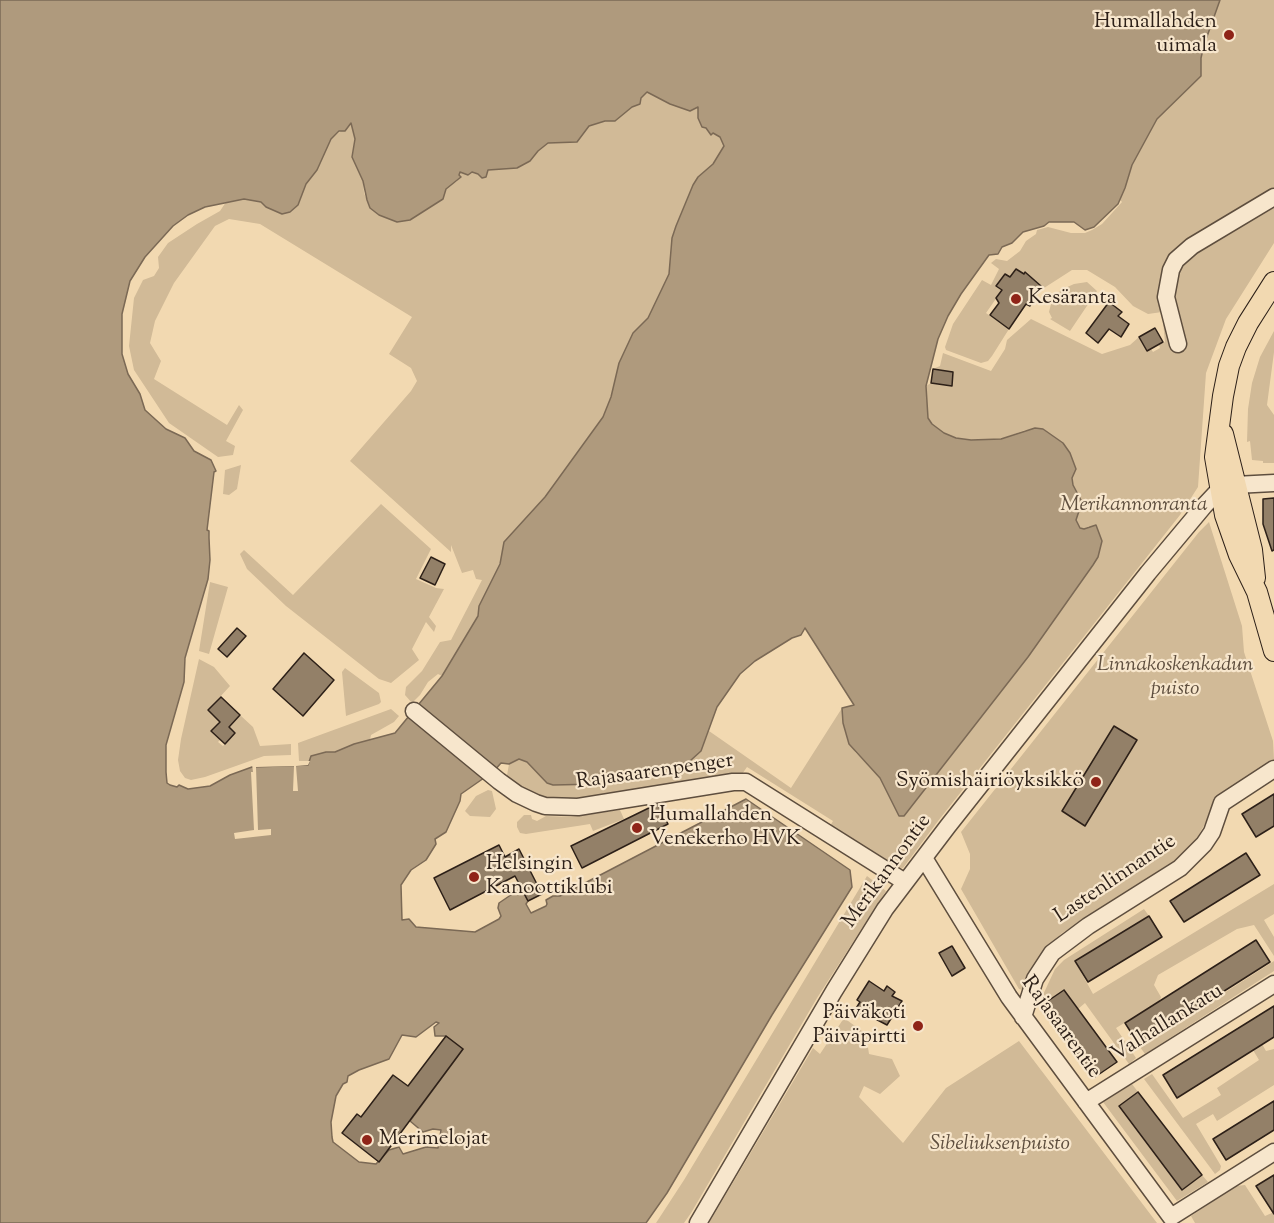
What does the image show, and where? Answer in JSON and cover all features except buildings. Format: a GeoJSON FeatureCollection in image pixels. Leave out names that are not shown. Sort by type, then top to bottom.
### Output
{"type":"FeatureCollection","features":[{"type":"Feature","properties":{"kind":"main road"},"geometry":{"type":"LineString","coordinates":[[1274,282],[1248,323],[1229,366],[1215,457],[1227,487],[1227,522],[1239,555],[1257,592],[1274,651]]}},
{"type":"Feature","properties":{"kind":"street"},"geometry":{"type":"LineString","coordinates":[[1178,344],[1166,297],[1171,270],[1176,260],[1192,246],[1274,197]]}},
{"type":"Feature","properties":{"kind":"street"},"geometry":{"type":"LineString","coordinates":[[1227,487],[1274,483]]}},
{"type":"Feature","properties":{"kind":"street","name":"Merikannontie"},"geometry":{"type":"LineString","coordinates":[[698,1223],[834,991],[885,909],[1148,573],[1227,487]]}},
{"type":"Feature","properties":{"kind":"street","name":"Rajasaarenpenger"},"geometry":{"type":"LineString","coordinates":[[414,711],[499,781],[536,803],[578,807],[733,782],[746,782],[905,882]]}},
{"type":"Feature","properties":{"kind":"street","name":"Lastenlinnantie"},"geometry":{"type":"LineString","coordinates":[[1023,1017],[1035,979],[1052,953],[1088,926],[1180,868],[1208,838],[1222,803],[1274,769]]}},
{"type":"Feature","properties":{"kind":"street","name":"Rajasaarentie"},"geometry":{"type":"LineString","coordinates":[[924,858],[1005,992],[1171,1217],[1274,1152]]}},
{"type":"Feature","properties":{"kind":"street","name":"Valhallankatu"},"geometry":{"type":"LineString","coordinates":[[1086,1102],[1274,984]]}},
{"type":"Feature","properties":{"kind":"green space","name":"Merikannonranta"},"geometry":{"type":"Polygon","coordinates":[[[1220,0],[1274,0],[1274,243],[1226,319],[1206,373],[1198,487],[1180,515],[903,868],[889,866],[829,828],[833,821],[747,767],[740,777],[576,802],[538,798],[506,781],[509,764],[519,759],[527,762],[547,783],[701,751],[709,731],[791,788],[842,708],[843,723],[855,752],[880,778],[899,815],[905,815],[1028,657],[1098,557],[1089,526],[1084,529],[1080,528],[1076,520],[1082,502],[1073,485],[1063,443],[1043,429],[1025,430],[1001,439],[956,438],[944,433],[928,418],[926,386],[931,383],[952,386],[953,372],[933,369],[940,366],[943,353],[991,371],[1005,349],[1007,340],[1031,319],[1102,354],[1130,345],[1139,337],[1147,351],[1151,349],[1153,352],[1165,342],[1162,312],[1148,314],[1133,306],[1115,287],[1087,270],[1072,270],[1044,288],[1025,272],[1024,274],[1017,269],[1010,277],[1005,274],[997,286],[1002,290],[986,313],[1009,329],[988,361],[981,363],[946,350],[945,347],[953,324],[982,280],[991,285],[999,269],[991,263],[996,259],[1007,261],[1020,251],[1037,230],[1048,227],[1071,233],[1085,233],[1092,230],[1102,224],[1122,202],[1120,200],[1132,165],[1157,119],[1201,76],[1204,45],[1220,0]]]}},
{"type":"Feature","properties":{"kind":"green space"},"geometry":{"type":"Polygon","coordinates":[[[648,92],[670,104],[690,111],[698,106],[698,118],[710,132],[720,137],[724,146],[713,164],[698,177],[668,284],[613,410],[545,497],[504,542],[500,564],[479,606],[478,616],[442,676],[438,674],[428,682],[412,703],[405,695],[406,687],[422,671],[440,642],[451,640],[482,580],[476,579],[473,570],[462,573],[451,545],[451,552],[350,461],[411,391],[417,381],[411,368],[389,354],[412,317],[260,224],[229,219],[215,226],[174,283],[155,321],[150,343],[161,361],[154,379],[227,425],[239,405],[243,410],[226,441],[235,446],[233,455],[218,457],[169,423],[134,370],[129,346],[134,298],[143,280],[154,276],[159,268],[158,257],[168,243],[220,211],[226,202],[244,199],[261,202],[266,207],[282,214],[294,209],[298,205],[306,184],[317,170],[331,139],[351,123],[355,140],[352,157],[363,181],[364,193],[370,208],[446,189],[461,177],[460,172],[463,171],[482,177],[488,170],[530,161],[548,143],[577,142],[589,126],[605,121],[615,121],[632,107],[640,104],[640,98],[648,92]]]}},
{"type":"Feature","properties":{"kind":"green space"},"geometry":{"type":"Polygon","coordinates":[[[1087,282],[1097,291],[1070,331],[1050,319],[1052,318],[1049,312],[1050,303],[1055,295],[1074,284],[1087,282]]]}},
{"type":"Feature","properties":{"kind":"green space"},"geometry":{"type":"Polygon","coordinates":[[[1274,331],[1274,352],[1267,405],[1274,415],[1274,463],[1263,463],[1263,461],[1252,460],[1250,441],[1247,442],[1248,409],[1252,383],[1260,357],[1274,331]]]}},
{"type":"Feature","properties":{"kind":"green space"},"geometry":{"type":"Polygon","coordinates":[[[241,465],[237,489],[229,495],[223,494],[225,470],[241,465]]]}},
{"type":"Feature","properties":{"kind":"green space"},"geometry":{"type":"Polygon","coordinates":[[[381,504],[431,549],[416,579],[444,589],[429,617],[436,626],[434,632],[426,622],[412,649],[419,660],[391,683],[379,679],[286,606],[247,569],[240,554],[244,550],[293,595],[381,504]]]}},
{"type":"Feature","properties":{"kind":"green space","name":"Linnakoskenkadun puisto"},"geometry":{"type":"Polygon","coordinates":[[[1209,522],[1242,626],[1244,652],[1273,741],[1274,760],[1219,798],[1197,838],[1185,854],[1169,867],[1062,933],[1032,967],[1023,990],[1019,989],[961,889],[970,869],[970,854],[961,832],[1209,522]],[[1114,726],[1062,811],[1085,825],[1137,740],[1114,726]]]}},
{"type":"Feature","properties":{"kind":"green space"},"geometry":{"type":"Polygon","coordinates":[[[210,582],[228,587],[209,654],[199,651],[210,582]]]}},
{"type":"Feature","properties":{"kind":"green space"},"geometry":{"type":"Polygon","coordinates":[[[199,659],[214,667],[230,686],[208,710],[220,721],[211,731],[220,740],[218,742],[223,746],[235,733],[229,727],[240,715],[253,727],[260,746],[291,744],[291,755],[264,756],[205,777],[191,780],[185,778],[180,771],[178,760],[199,659]]]}},
{"type":"Feature","properties":{"kind":"green space"},"geometry":{"type":"Polygon","coordinates":[[[345,668],[379,693],[381,702],[379,704],[346,716],[342,672],[345,668]]]}},
{"type":"Feature","properties":{"kind":"green space"},"geometry":{"type":"Polygon","coordinates":[[[391,709],[399,716],[394,722],[371,735],[370,740],[335,752],[310,757],[310,761],[299,761],[298,743],[391,709]]]}},
{"type":"Feature","properties":{"kind":"green space"},"geometry":{"type":"Polygon","coordinates":[[[488,790],[492,791],[496,809],[490,817],[470,816],[465,811],[476,796],[488,790]]]}},
{"type":"Feature","properties":{"kind":"green space"},"geometry":{"type":"Polygon","coordinates":[[[620,810],[624,819],[593,831],[590,824],[526,834],[520,833],[517,827],[517,822],[524,815],[531,815],[532,819],[537,821],[546,816],[571,817],[620,810]]]}},
{"type":"Feature","properties":{"kind":"green space"},"geometry":{"type":"Polygon","coordinates":[[[867,876],[886,891],[817,998],[691,1213],[684,1223],[656,1223],[684,1180],[867,876]]]}},
{"type":"Feature","properties":{"kind":"green space"},"geometry":{"type":"Polygon","coordinates":[[[1274,884],[1274,914],[1264,920],[1274,937],[1274,956],[1254,925],[1237,929],[1158,975],[1154,985],[1161,997],[1159,1002],[1116,1028],[1136,1058],[1129,1064],[1085,1003],[1078,1009],[1064,990],[1051,999],[1042,997],[1055,969],[1064,960],[1144,909],[1149,916],[1075,961],[1093,994],[1274,884]]]}},
{"type":"Feature","properties":{"kind":"green space"},"geometry":{"type":"Polygon","coordinates":[[[1274,961],[1274,971],[1145,1054],[1140,1047],[1274,961]]]}},
{"type":"Feature","properties":{"kind":"green space","name":"Sibeliuksenpuisto"},"geometry":{"type":"Polygon","coordinates":[[[844,1018],[866,1034],[869,1054],[892,1059],[900,1076],[880,1094],[864,1086],[859,1097],[903,1143],[946,1088],[1019,1041],[1157,1223],[709,1223],[813,1048],[820,1054],[844,1018]]]}},
{"type":"Feature","properties":{"kind":"green space"},"geometry":{"type":"Polygon","coordinates":[[[1262,1044],[1266,1051],[1274,1049],[1274,1085],[1217,1121],[1213,1114],[1196,1124],[1221,1166],[1215,1174],[1144,1079],[1152,1074],[1183,1118],[1221,1095],[1217,1088],[1259,1060],[1253,1050],[1262,1044]]]}},
{"type":"Feature","properties":{"kind":"green space"},"geometry":{"type":"Polygon","coordinates":[[[1132,1084],[1138,1092],[1119,1107],[1182,1190],[1202,1175],[1208,1182],[1177,1201],[1103,1102],[1132,1084]]]}},
{"type":"Feature","properties":{"kind":"green space"},"geometry":{"type":"Polygon","coordinates":[[[1245,1185],[1265,1216],[1274,1212],[1274,1223],[1195,1223],[1191,1216],[1236,1186],[1245,1185]]]}},
{"type":"Feature","properties":{"kind":"shaded area"},"geometry":{"type":"Polygon","coordinates":[[[0,0],[1220,0],[1204,45],[1201,76],[1157,119],[1132,165],[1118,204],[1094,227],[1085,230],[1074,222],[1049,222],[1044,226],[1023,232],[1012,243],[1002,247],[998,254],[989,255],[961,294],[938,339],[926,386],[928,418],[932,424],[956,438],[971,440],[1001,439],[1035,428],[1043,429],[1063,443],[1076,469],[1072,478],[1082,502],[1076,520],[1080,528],[1096,525],[1102,541],[1098,557],[1093,565],[1028,657],[904,816],[899,816],[880,778],[849,744],[843,723],[842,708],[854,705],[805,628],[801,635],[792,638],[755,661],[740,674],[717,707],[701,751],[690,761],[676,767],[599,784],[553,785],[547,783],[527,762],[519,759],[509,764],[501,763],[494,771],[461,794],[446,832],[435,839],[436,844],[426,860],[411,870],[401,885],[402,920],[409,919],[416,927],[475,932],[499,919],[501,916],[499,903],[521,888],[531,913],[546,906],[546,900],[553,896],[560,896],[746,799],[850,870],[852,887],[772,1015],[667,1193],[646,1223],[0,1223],[0,0]],[[647,92],[641,98],[640,104],[632,107],[615,121],[605,121],[589,126],[577,142],[548,143],[530,161],[517,168],[488,170],[486,177],[482,178],[472,172],[468,175],[460,172],[461,177],[446,189],[443,199],[410,220],[397,222],[379,215],[370,208],[363,181],[352,157],[355,139],[351,123],[345,131],[339,131],[331,139],[317,170],[306,184],[298,205],[290,212],[282,214],[266,207],[261,202],[244,199],[205,207],[188,215],[173,226],[145,257],[130,281],[122,314],[122,354],[128,374],[140,394],[145,410],[166,429],[185,438],[194,451],[211,460],[216,471],[214,472],[207,530],[209,531],[210,560],[208,579],[185,658],[184,682],[166,745],[167,783],[188,789],[210,786],[252,767],[308,765],[311,756],[335,752],[354,744],[395,733],[442,676],[478,616],[479,606],[500,564],[504,542],[545,497],[603,417],[611,397],[619,363],[633,333],[648,318],[669,274],[672,238],[693,185],[698,177],[713,164],[724,146],[720,137],[713,133],[711,135],[706,128],[702,127],[698,118],[698,107],[690,111],[647,92]],[[436,1022],[416,1037],[402,1035],[389,1059],[348,1076],[347,1082],[343,1084],[336,1096],[331,1122],[333,1142],[359,1162],[376,1164],[389,1150],[399,1147],[403,1154],[426,1147],[438,1148],[441,1130],[433,1129],[423,1132],[410,1121],[463,1049],[446,1036],[435,1036],[434,1027],[439,1023],[436,1022]]]}},
{"type":"Feature","properties":{"kind":"pier"},"geometry":{"type":"Polygon","coordinates":[[[310,761],[308,765],[296,766],[298,791],[293,791],[294,766],[256,767],[258,830],[271,829],[271,835],[235,839],[234,833],[254,830],[252,764],[310,761]]]}},
{"type":"Feature","properties":{"kind":"place","name":"Humallahden uimala"},"geometry":{"type":"Point","coordinates":[1229,35]}},
{"type":"Feature","properties":{"kind":"place","name":"Kesäranta"},"geometry":{"type":"Point","coordinates":[1016,299]}},
{"type":"Feature","properties":{"kind":"place","name":"Syömishäiriöyksikkö"},"geometry":{"type":"Point","coordinates":[1096,782]}},
{"type":"Feature","properties":{"kind":"place","name":"Humallahden Venekerho HVK"},"geometry":{"type":"Point","coordinates":[637,828]}},
{"type":"Feature","properties":{"kind":"place","name":"Helsingin Kanoottiklubi"},"geometry":{"type":"Point","coordinates":[474,877]}},
{"type":"Feature","properties":{"kind":"place","name":"Päiväkoti Päiväpirtti"},"geometry":{"type":"Point","coordinates":[918,1026]}},
{"type":"Feature","properties":{"kind":"place","name":"Merimelojat"},"geometry":{"type":"Point","coordinates":[367,1140]}}]}
